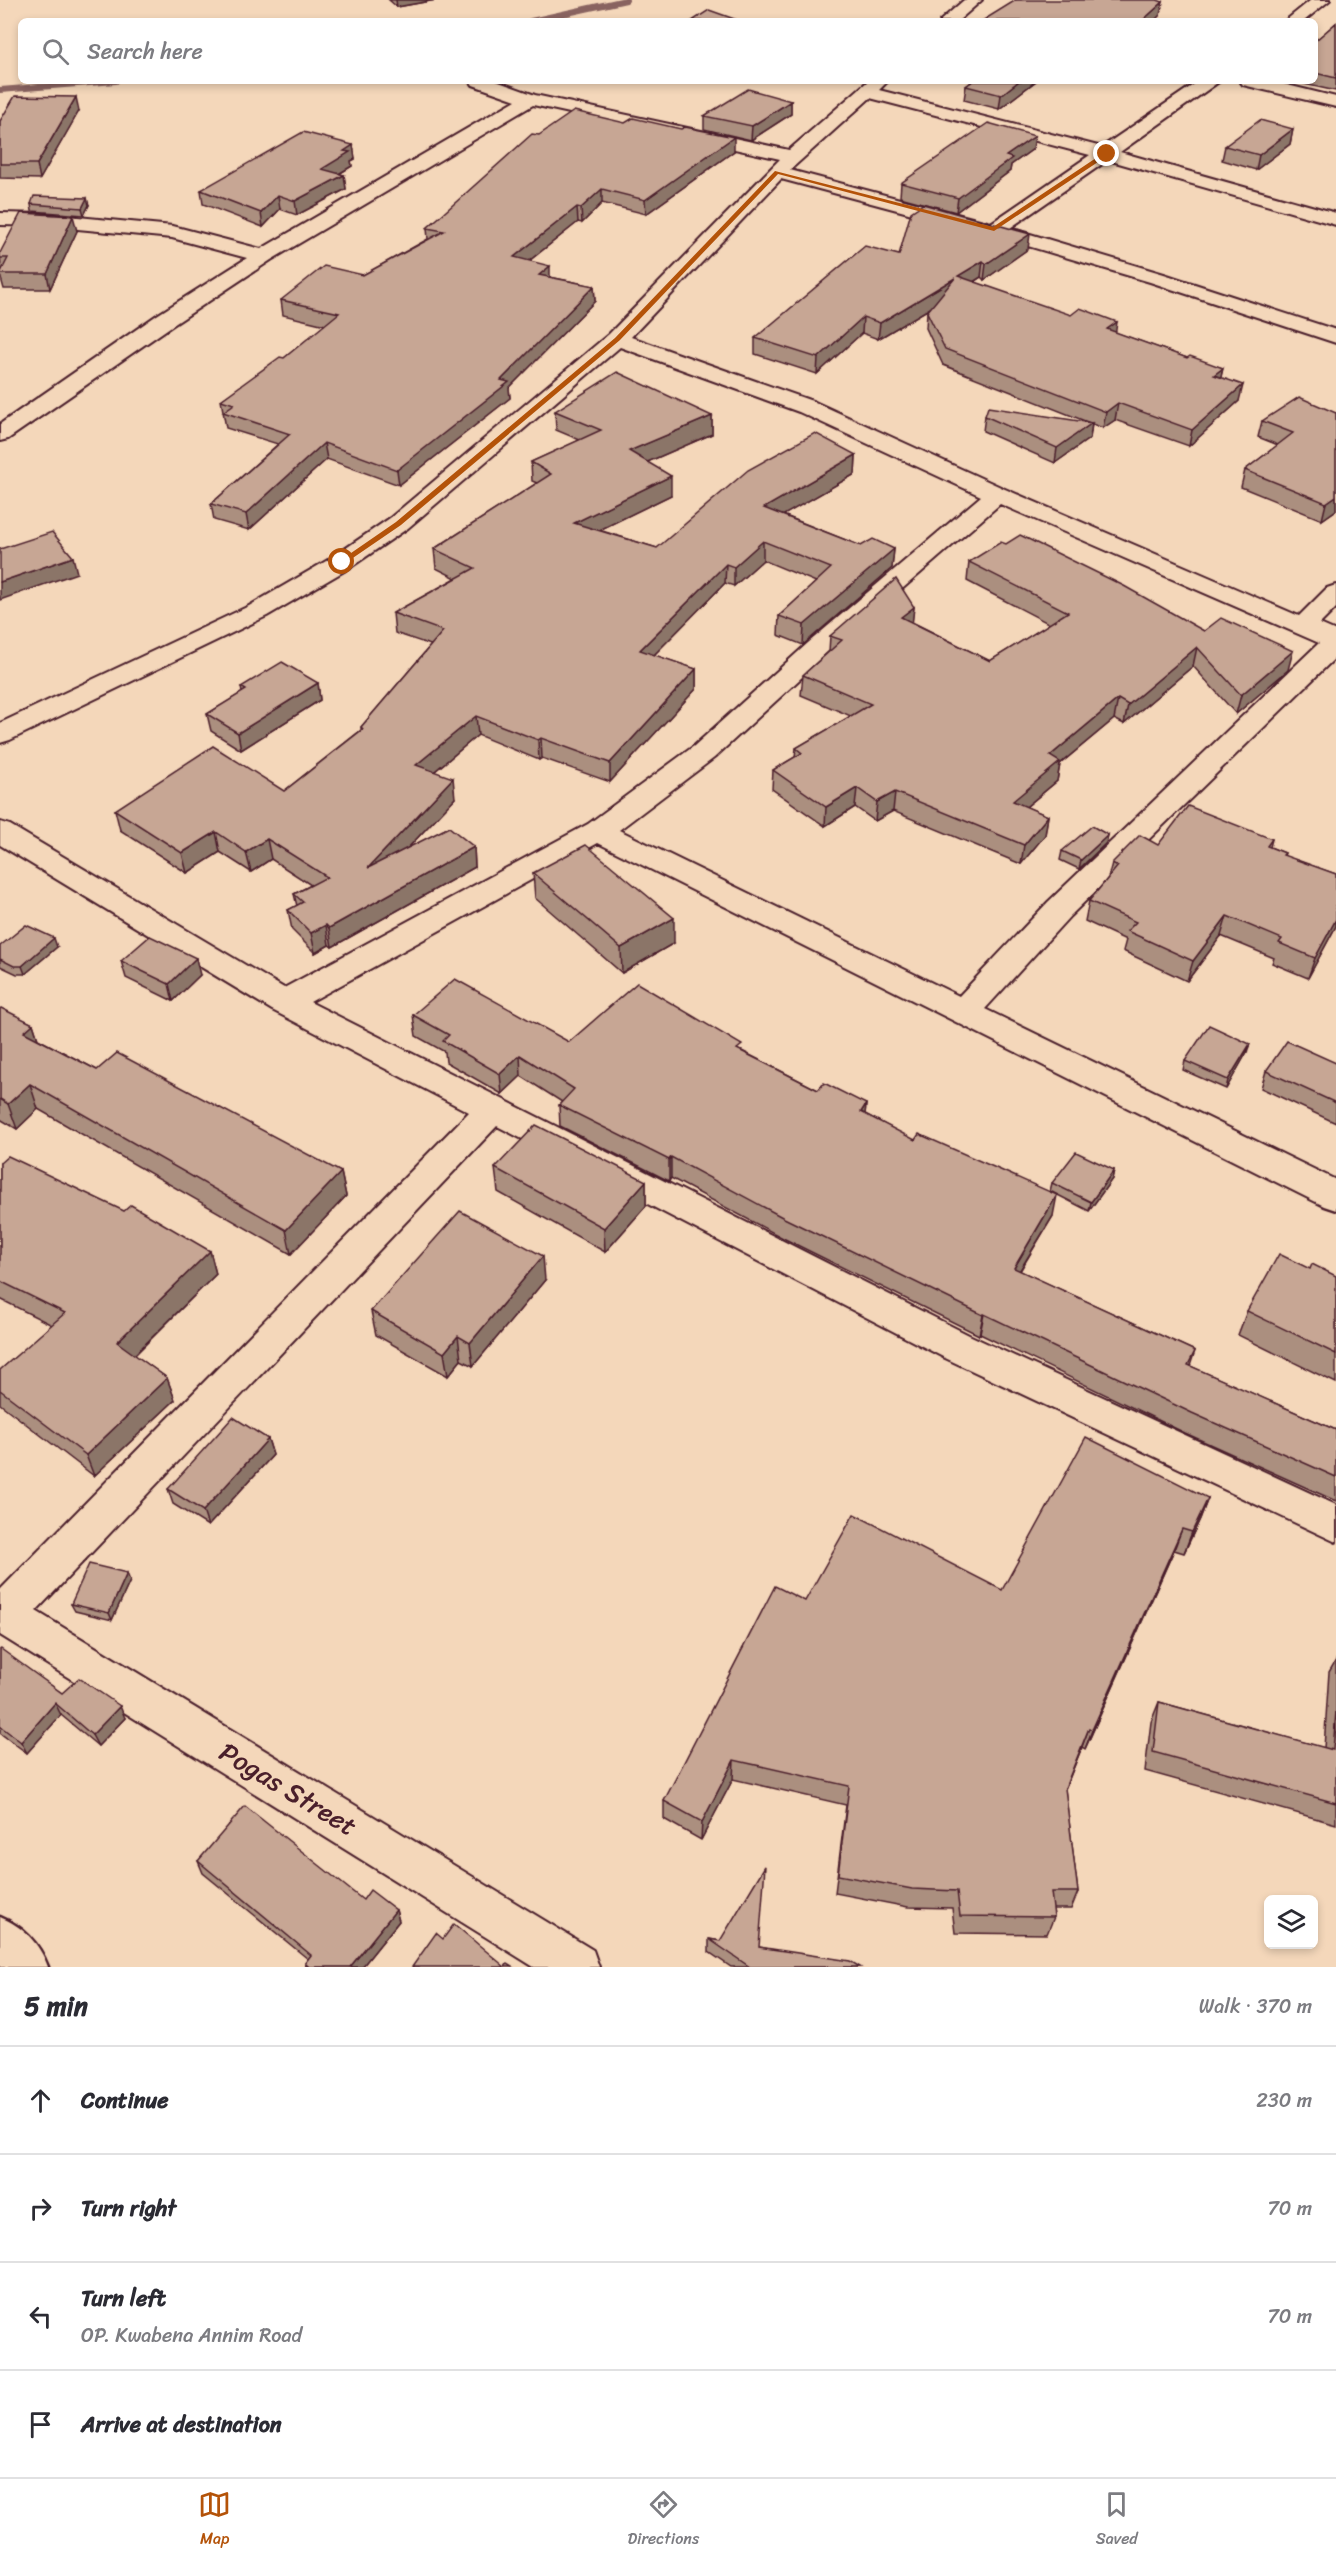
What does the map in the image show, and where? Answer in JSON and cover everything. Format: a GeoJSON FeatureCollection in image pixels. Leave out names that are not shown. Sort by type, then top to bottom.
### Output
{"type":"FeatureCollection","features":[{"type":"Feature","properties":{"kind":"street"},"geometry":{"type":"LineString","coordinates":[[952,18],[974,0]]}},
{"type":"Feature","properties":{"kind":"street"},"geometry":{"type":"LineString","coordinates":[[1297,18],[1322,0]]}},
{"type":"Feature","properties":{"kind":"street"},"geometry":{"type":"LineString","coordinates":[[488,84],[530,99],[785,164],[994,230],[1157,278],[1336,337]]}},
{"type":"Feature","properties":{"kind":"street"},"geometry":{"type":"LineString","coordinates":[[994,230],[1207,84]]}},
{"type":"Feature","properties":{"kind":"street"},"geometry":{"type":"LineString","coordinates":[[1261,84],[1336,102]]}},
{"type":"Feature","properties":{"kind":"street"},"geometry":{"type":"LineString","coordinates":[[0,734],[258,611],[342,562],[399,524],[617,339],[785,164],[873,87],[1336,219]]}},
{"type":"Feature","properties":{"kind":"street"},"geometry":{"type":"LineString","coordinates":[[0,434],[165,320],[264,256],[530,99]]}},
{"type":"Feature","properties":{"kind":"street"},"geometry":{"type":"LineString","coordinates":[[0,219],[46,220],[173,232],[264,256]]}},
{"type":"Feature","properties":{"kind":"street"},"geometry":{"type":"LineString","coordinates":[[617,339],[807,407],[997,494],[1336,641],[1059,909],[963,1012]]}},
{"type":"Feature","properties":{"kind":"street"},"geometry":{"type":"LineString","coordinates":[[283,1002],[598,831],[704,752],[826,642],[997,494]]}},
{"type":"Feature","properties":{"kind":"street"},"geometry":{"type":"LineString","coordinates":[[1302,628],[1336,593]]}},
{"type":"Feature","properties":{"kind":"street"},"geometry":{"type":"LineString","coordinates":[[598,831],[1336,1196]]}},
{"type":"Feature","properties":{"kind":"street"},"geometry":{"type":"LineString","coordinates":[[0,832],[283,1002],[956,1346],[1336,1524]]}},
{"type":"Feature","properties":{"kind":"street"},"geometry":{"type":"LineString","coordinates":[[2,1613],[28,1592],[493,1109]]}},
{"type":"Feature","properties":{"kind":"street","name":"Pogas Street"},"geometry":{"type":"LineString","coordinates":[[2,1613],[499,1917],[576,1967]]}},
{"type":"Feature","properties":{"kind":"street"},"geometry":{"type":"LineString","coordinates":[[0,1941],[24,1967]]}},
{"type":"Feature","properties":{"kind":"building"},"geometry":{"type":"Polygon","coordinates":[[[1016,0],[1157,0],[1163,2],[1145,18],[987,18],[1016,0]]]}},
{"type":"Feature","properties":{"kind":"building"},"geometry":{"type":"Polygon","coordinates":[[[709,10],[732,18],[697,18],[709,10]]]}},
{"type":"Feature","properties":{"kind":"building"},"geometry":{"type":"Polygon","coordinates":[[[1336,23],[1336,78],[1318,74],[1318,38],[1336,23]]]}},
{"type":"Feature","properties":{"kind":"building"},"geometry":{"type":"Polygon","coordinates":[[[969,84],[1015,84],[1001,95],[966,86],[969,84]]]}},
{"type":"Feature","properties":{"kind":"building"},"geometry":{"type":"Polygon","coordinates":[[[748,89],[791,101],[752,126],[704,116],[748,89]]]}},
{"type":"Feature","properties":{"kind":"building"},"geometry":{"type":"Polygon","coordinates":[[[15,96],[76,97],[37,164],[0,164],[0,121],[15,96]]]}},
{"type":"Feature","properties":{"kind":"building"},"geometry":{"type":"Polygon","coordinates":[[[574,111],[625,123],[633,118],[681,129],[685,127],[734,137],[645,200],[602,189],[581,208],[577,207],[514,257],[550,266],[539,275],[594,286],[501,380],[509,382],[397,470],[324,443],[246,514],[211,504],[290,434],[223,412],[234,404],[221,400],[280,357],[284,358],[339,313],[281,300],[324,266],[363,275],[444,231],[427,228],[532,134],[539,135],[574,111]]]}},
{"type":"Feature","properties":{"kind":"building"},"geometry":{"type":"Polygon","coordinates":[[[1260,120],[1293,129],[1259,155],[1225,146],[1260,120]]]}},
{"type":"Feature","properties":{"kind":"building"},"geometry":{"type":"Polygon","coordinates":[[[988,123],[1035,136],[1006,156],[1012,158],[958,198],[901,183],[988,123]]]}},
{"type":"Feature","properties":{"kind":"building"},"geometry":{"type":"Polygon","coordinates":[[[303,132],[353,145],[344,151],[350,152],[322,169],[344,175],[295,201],[278,195],[261,213],[201,190],[303,132]]]}},
{"type":"Feature","properties":{"kind":"building"},"geometry":{"type":"Polygon","coordinates":[[[34,196],[87,198],[82,208],[31,204],[34,196]]]}},
{"type":"Feature","properties":{"kind":"building"},"geometry":{"type":"Polygon","coordinates":[[[923,204],[1030,234],[986,264],[983,261],[958,276],[1071,315],[1080,308],[1117,322],[1107,329],[1187,358],[1190,356],[1223,368],[1214,375],[1243,385],[1192,430],[1118,403],[1106,412],[945,349],[927,312],[955,278],[880,323],[863,317],[818,358],[755,338],[865,246],[899,255],[911,212],[923,204]]]}},
{"type":"Feature","properties":{"kind":"building"},"geometry":{"type":"Polygon","coordinates":[[[21,213],[73,216],[47,274],[0,274],[8,258],[0,258],[0,253],[21,213]]]}},
{"type":"Feature","properties":{"kind":"building"},"geometry":{"type":"Polygon","coordinates":[[[617,372],[712,416],[629,451],[671,476],[574,523],[657,548],[748,470],[815,433],[856,455],[764,508],[861,546],[873,539],[894,549],[804,625],[779,616],[831,568],[763,541],[734,567],[726,564],[640,650],[696,669],[610,763],[541,738],[538,740],[476,716],[416,765],[453,778],[368,868],[449,827],[474,847],[329,928],[326,925],[311,933],[288,910],[303,902],[294,894],[327,877],[267,839],[246,852],[216,832],[182,853],[115,810],[213,746],[284,791],[363,729],[361,727],[443,631],[393,613],[475,568],[434,549],[551,474],[531,462],[601,430],[555,411],[617,372]]]}},
{"type":"Feature","properties":{"kind":"building"},"geometry":{"type":"Polygon","coordinates":[[[1299,397],[1336,413],[1336,496],[1326,503],[1245,470],[1293,433],[1262,421],[1299,397]]]}},
{"type":"Feature","properties":{"kind":"building"},"geometry":{"type":"Polygon","coordinates":[[[988,407],[1092,423],[1057,448],[985,416],[988,407]]]}},
{"type":"Feature","properties":{"kind":"building"},"geometry":{"type":"Polygon","coordinates":[[[52,532],[73,557],[0,582],[0,549],[52,532]]]}},
{"type":"Feature","properties":{"kind":"building"},"geometry":{"type":"Polygon","coordinates":[[[1020,535],[1124,586],[1204,631],[1221,618],[1293,651],[1241,695],[1197,647],[1128,705],[1118,699],[1050,756],[1060,762],[1013,801],[1048,816],[1024,845],[895,792],[877,802],[857,788],[826,807],[773,770],[802,753],[796,748],[871,704],[803,675],[842,640],[830,636],[896,579],[914,607],[901,617],[990,661],[1068,612],[969,562],[1001,542],[1006,544],[1020,535]]]}},
{"type":"Feature","properties":{"kind":"building"},"geometry":{"type":"Polygon","coordinates":[[[282,662],[318,683],[238,733],[207,714],[246,690],[241,687],[282,662]]]}},
{"type":"Feature","properties":{"kind":"building"},"geometry":{"type":"Polygon","coordinates":[[[1188,806],[1272,839],[1267,846],[1285,853],[1283,855],[1336,874],[1336,919],[1315,958],[1279,943],[1282,939],[1227,916],[1193,961],[1127,931],[1136,922],[1089,901],[1118,866],[1112,863],[1140,835],[1158,845],[1188,806]]]}},
{"type":"Feature","properties":{"kind":"building"},"geometry":{"type":"Polygon","coordinates":[[[1092,826],[1108,835],[1081,860],[1062,851],[1092,826]]]}},
{"type":"Feature","properties":{"kind":"building"},"geometry":{"type":"Polygon","coordinates":[[[586,845],[674,918],[621,948],[533,873],[586,845]]]}},
{"type":"Feature","properties":{"kind":"building"},"geometry":{"type":"Polygon","coordinates":[[[26,925],[54,938],[22,966],[14,966],[0,959],[0,946],[26,925]]]}},
{"type":"Feature","properties":{"kind":"building"},"geometry":{"type":"Polygon","coordinates":[[[150,936],[196,958],[169,984],[121,961],[150,936]]]}},
{"type":"Feature","properties":{"kind":"building"},"geometry":{"type":"Polygon","coordinates":[[[455,979],[569,1042],[637,983],[742,1045],[737,1049],[818,1090],[824,1083],[866,1104],[861,1112],[915,1140],[919,1134],[1057,1195],[1014,1268],[1195,1351],[1188,1365],[1336,1430],[1336,1477],[1192,1413],[983,1315],[784,1218],[671,1157],[669,1160],[559,1105],[574,1089],[520,1055],[500,1074],[443,1041],[449,1035],[413,1015],[455,979]]]}},
{"type":"Feature","properties":{"kind":"building"},"geometry":{"type":"Polygon","coordinates":[[[1,1008],[33,1024],[24,1032],[97,1070],[117,1053],[341,1172],[286,1230],[30,1084],[8,1104],[0,1099],[1,1008]]]}},
{"type":"Feature","properties":{"kind":"building"},"geometry":{"type":"Polygon","coordinates":[[[1209,1025],[1250,1044],[1228,1080],[1185,1061],[1209,1025]]]}},
{"type":"Feature","properties":{"kind":"building"},"geometry":{"type":"Polygon","coordinates":[[[1287,1041],[1336,1063],[1336,1103],[1266,1071],[1287,1041]]]}},
{"type":"Feature","properties":{"kind":"building"},"geometry":{"type":"Polygon","coordinates":[[[536,1125],[646,1181],[604,1228],[495,1168],[536,1125]]]}},
{"type":"Feature","properties":{"kind":"building"},"geometry":{"type":"Polygon","coordinates":[[[1076,1152],[1114,1170],[1091,1202],[1052,1183],[1076,1152]]]}},
{"type":"Feature","properties":{"kind":"building"},"geometry":{"type":"Polygon","coordinates":[[[8,1156],[124,1211],[131,1205],[210,1251],[117,1342],[167,1378],[86,1455],[0,1390],[0,1370],[65,1313],[0,1281],[0,1163],[8,1156]]]}},
{"type":"Feature","properties":{"kind":"building"},"geometry":{"type":"Polygon","coordinates":[[[460,1211],[543,1256],[470,1343],[458,1336],[444,1353],[371,1311],[460,1211]]]}},
{"type":"Feature","properties":{"kind":"building"},"geometry":{"type":"Polygon","coordinates":[[[1279,1254],[1310,1269],[1312,1264],[1336,1276],[1336,1354],[1247,1311],[1279,1254]]]}},
{"type":"Feature","properties":{"kind":"building"},"geometry":{"type":"Polygon","coordinates":[[[233,1417],[268,1439],[203,1511],[168,1489],[233,1417]]]}},
{"type":"Feature","properties":{"kind":"building"},"geometry":{"type":"Polygon","coordinates":[[[1086,1437],[1208,1498],[1192,1532],[1182,1529],[1092,1730],[1089,1728],[1065,1788],[1078,1892],[1051,1892],[1054,1917],[960,1916],[957,1891],[912,1889],[838,1875],[849,1786],[734,1760],[702,1822],[664,1801],[775,1586],[805,1601],[854,1514],[1002,1590],[1086,1437]]]}},
{"type":"Feature","properties":{"kind":"building"},"geometry":{"type":"Polygon","coordinates":[[[89,1564],[127,1573],[109,1613],[71,1604],[89,1564]]]}},
{"type":"Feature","properties":{"kind":"building"},"geometry":{"type":"Polygon","coordinates":[[[1,1649],[62,1693],[79,1678],[120,1706],[92,1735],[55,1703],[21,1742],[0,1726],[1,1649]]]}},
{"type":"Feature","properties":{"kind":"building"},"geometry":{"type":"Polygon","coordinates":[[[1159,1702],[1333,1750],[1336,1711],[1336,1803],[1153,1752],[1159,1702]]]}},
{"type":"Feature","properties":{"kind":"building"},"geometry":{"type":"Polygon","coordinates":[[[245,1806],[363,1900],[370,1890],[396,1910],[350,1967],[309,1967],[305,1963],[311,1955],[198,1861],[245,1806]]]}},
{"type":"Feature","properties":{"kind":"building"},"geometry":{"type":"Polygon","coordinates":[[[765,1866],[759,1947],[850,1961],[860,1967],[750,1967],[709,1939],[720,1941],[765,1866]]]}},
{"type":"Feature","properties":{"kind":"building"},"geometry":{"type":"Polygon","coordinates":[[[454,1924],[505,1967],[412,1967],[436,1933],[443,1939],[454,1924]]]}},
{"type":"Feature","properties":{"kind":"waterway"},"geometry":{"type":"LineString","coordinates":[[545,18],[626,0]]}},
{"type":"Feature","properties":{"kind":"waterway"},"geometry":{"type":"LineString","coordinates":[[0,90],[77,84]]}},
{"type":"Feature","properties":{"kind":"route"},"geometry":{"type":"LineString","coordinates":[[342,562],[399,524],[617,339],[777,172],[994,230],[1107,154]]}}]}
